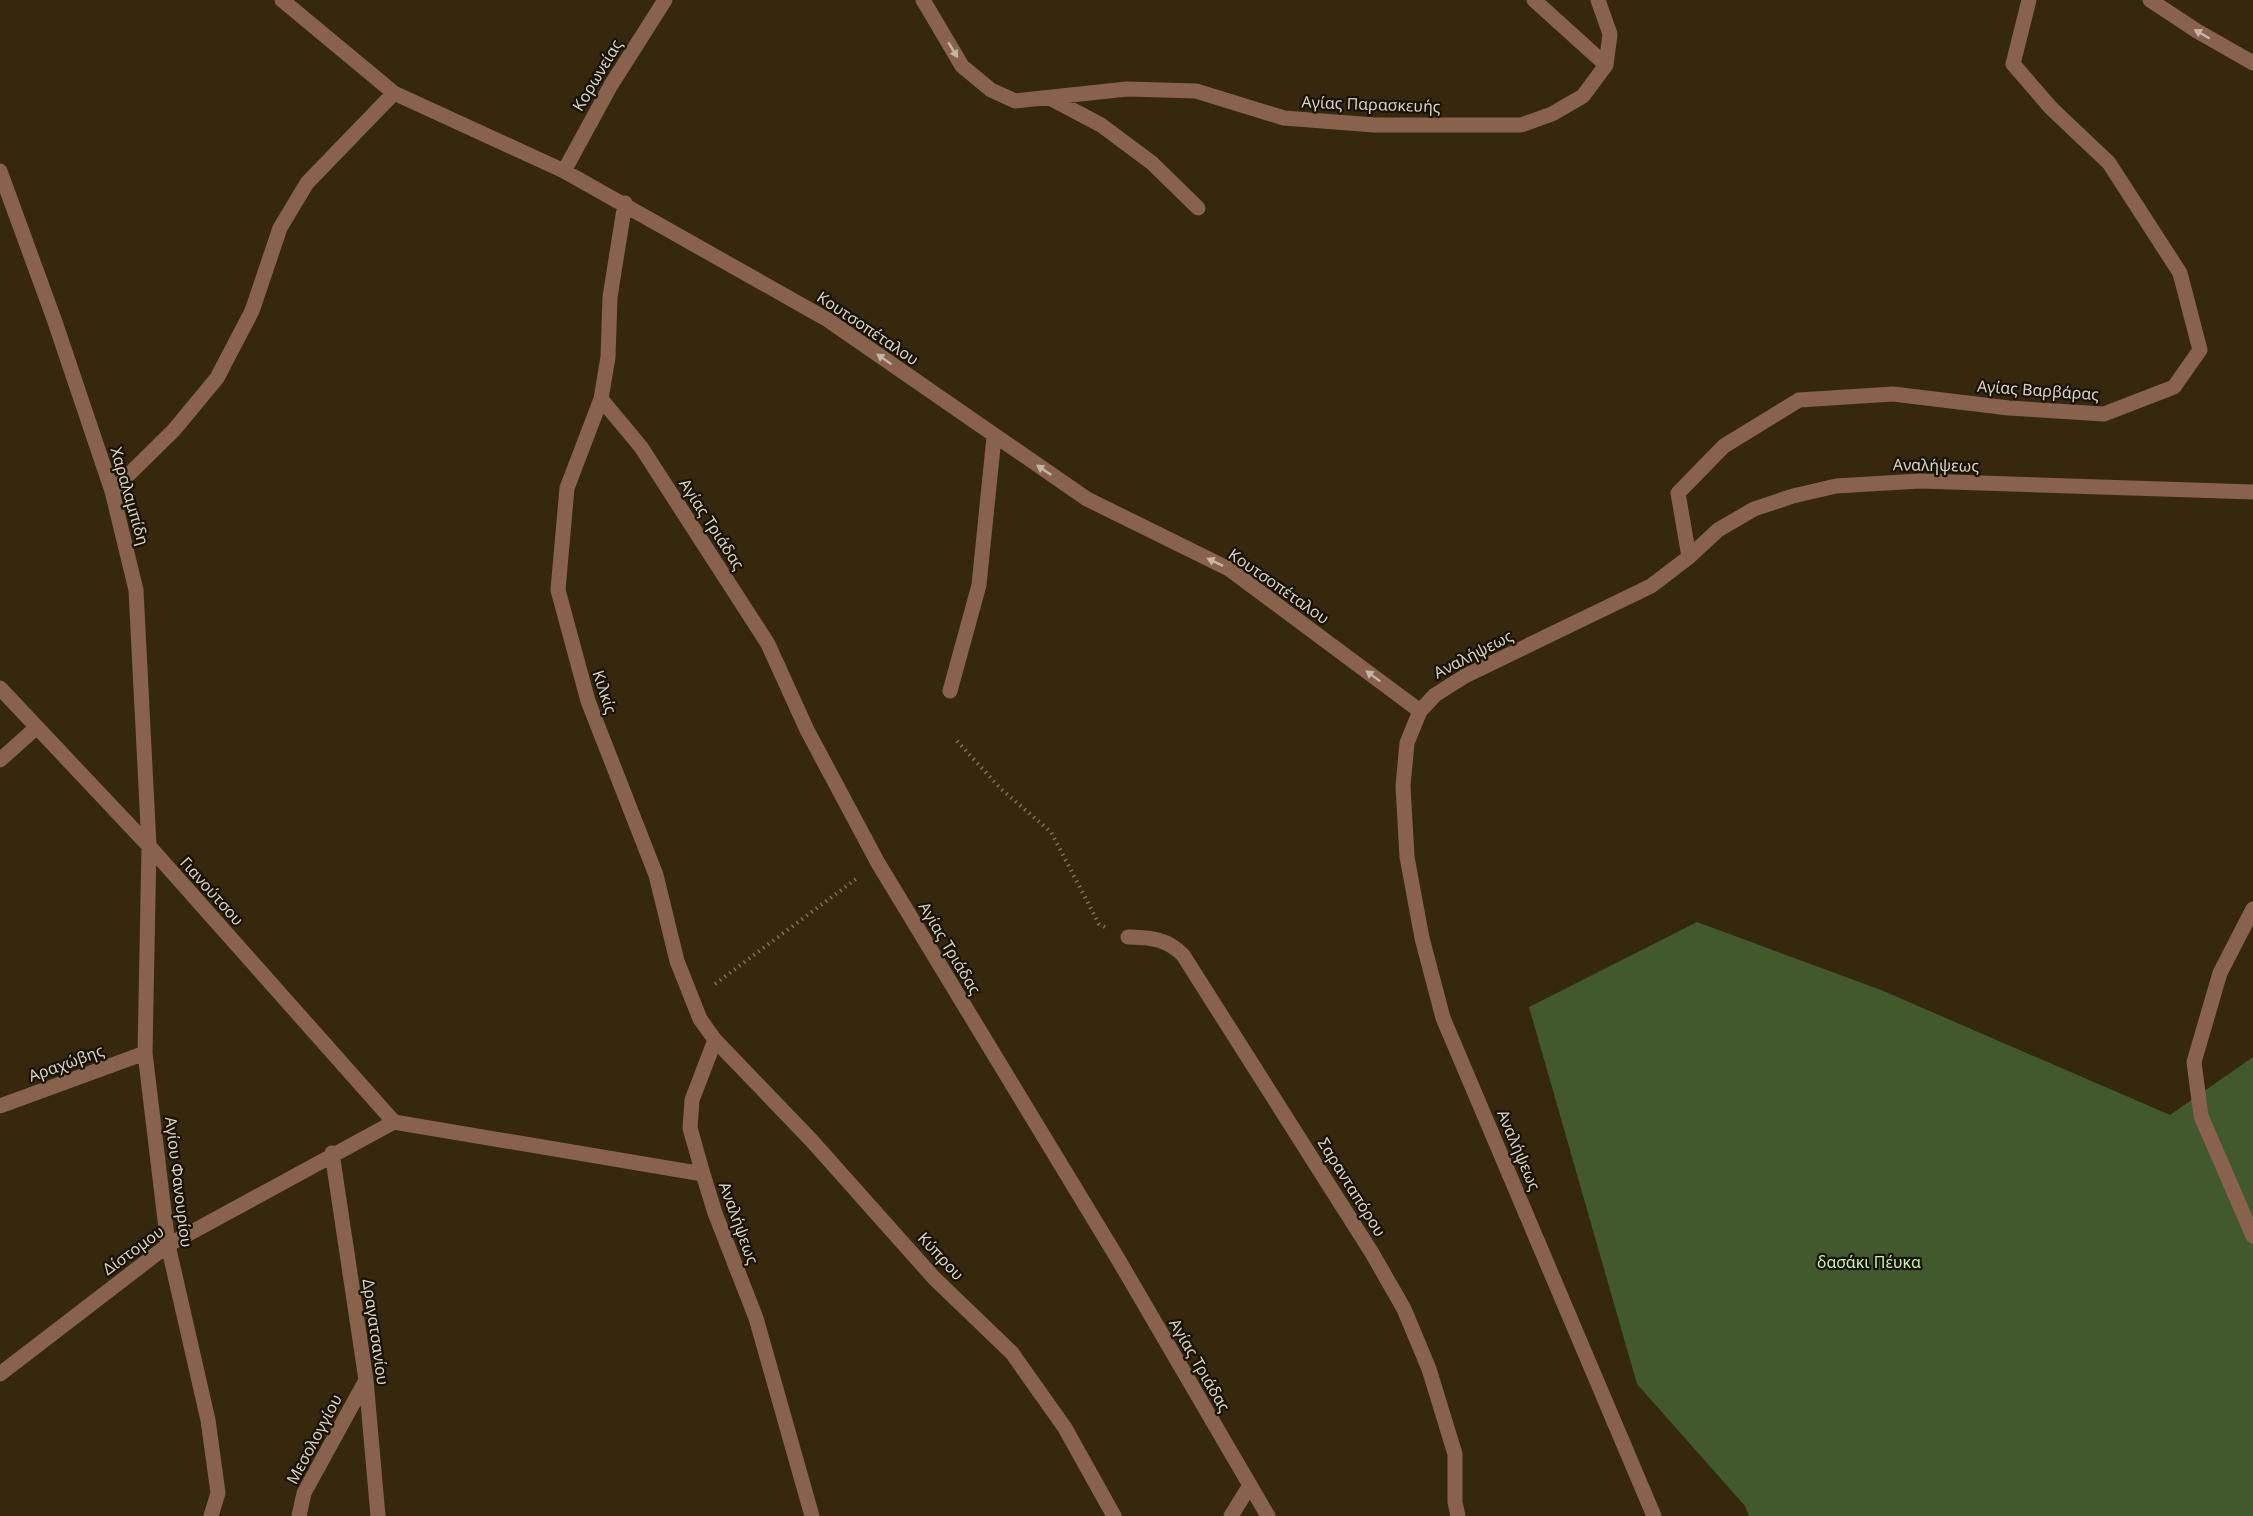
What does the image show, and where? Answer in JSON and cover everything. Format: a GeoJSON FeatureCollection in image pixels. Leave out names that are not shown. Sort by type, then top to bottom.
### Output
{"type":"FeatureCollection","features":[{"type":"Feature","properties":{"kind":"street","name":"Κουτσοπέταλου"},"geometry":{"type":"LineString","coordinates":[[282,0],[394,93],[564,171],[625,203],[828,320],[1086,499],[1229,569],[1420,711]]}},
{"type":"Feature","properties":{"kind":"street","name":"Κορωνείας"},"geometry":{"type":"LineString","coordinates":[[564,171],[611,85],[665,0]]}},
{"type":"Feature","properties":{"kind":"street","name":"Αγίας Παρασκευής"},"geometry":{"type":"LineString","coordinates":[[923,0],[962,66],[991,90],[1015,101],[1127,89],[1196,91],[1284,118],[1374,125],[1521,125],[1552,114],[1583,96],[1606,65],[1610,34],[1598,0]]}},
{"type":"Feature","properties":{"kind":"street"},"geometry":{"type":"LineString","coordinates":[[1534,0],[1606,65]]}},
{"type":"Feature","properties":{"kind":"street","name":"Αγίας Βαρβάρας"},"geometry":{"type":"LineString","coordinates":[[1689,557],[1678,493],[1724,446],[1799,400],[1893,394],[2009,408],[2104,414],[2174,387],[2200,350],[2180,273],[2109,163],[2051,108],[2013,64],[2029,0]]}},
{"type":"Feature","properties":{"kind":"street"},"geometry":{"type":"LineString","coordinates":[[2150,0],[2197,31],[2253,63]]}},
{"type":"Feature","properties":{"kind":"street"},"geometry":{"type":"LineString","coordinates":[[112,491],[174,430],[217,378],[252,311],[280,228],[307,183],[394,93]]}},
{"type":"Feature","properties":{"kind":"street"},"geometry":{"type":"LineString","coordinates":[[1049,98],[1101,125],[1152,163],[1198,208]]}},
{"type":"Feature","properties":{"kind":"street","name":"Χαραλαμπίδη"},"geometry":{"type":"LineString","coordinates":[[0,171],[54,319],[112,491],[136,590],[149,846]]}},
{"type":"Feature","properties":{"kind":"street","name":"Κιλκίς"},"geometry":{"type":"LineString","coordinates":[[625,203],[610,297],[608,357],[601,399],[567,488],[558,590],[588,701],[656,875],[677,961],[700,1019],[715,1040]]}},
{"type":"Feature","properties":{"kind":"street","name":"Αγίας Τριάδας"},"geometry":{"type":"LineString","coordinates":[[601,399],[641,447],[768,644],[807,730],[879,863],[1118,1259],[1269,1516]]}},
{"type":"Feature","properties":{"kind":"street"},"geometry":{"type":"LineString","coordinates":[[950,691],[979,585],[994,437]]}},
{"type":"Feature","properties":{"kind":"street","name":"Αναλήψεως"},"geometry":{"type":"LineString","coordinates":[[1654,1516],[1443,1018],[1422,938],[1407,857],[1403,786],[1407,743],[1420,711],[1435,695],[1465,676],[1651,586],[1689,557],[1718,530],[1754,509],[1836,486],[1920,482],[2253,492]]}},
{"type":"Feature","properties":{"kind":"street","name":"Γιανούτσου"},"geometry":{"type":"LineString","coordinates":[[0,688],[149,846],[394,1122]]}},
{"type":"Feature","properties":{"kind":"street"},"geometry":{"type":"LineString","coordinates":[[0,760],[37,727]]}},
{"type":"Feature","properties":{"kind":"street","name":"Αγίου Φανουρίου"},"geometry":{"type":"LineString","coordinates":[[149,846],[145,1053],[168,1245],[208,1420],[218,1493],[211,1516]]}},
{"type":"Feature","properties":{"kind":"street"},"geometry":{"type":"LineString","coordinates":[[2253,911],[2220,973],[2194,1062],[2201,1116],[2253,1236]]}},
{"type":"Feature","properties":{"kind":"street","name":"Σαρανταπόρου"},"geometry":{"type":"LineString","coordinates":[[1128,937],[1159,939],[1173,945],[1183,955],[1372,1253],[1404,1309],[1443,1409],[1455,1454],[1455,1502],[1458,1516]]}},
{"type":"Feature","properties":{"kind":"street"},"geometry":{"type":"LineString","coordinates":[[703,1174],[690,1128],[692,1101],[715,1040]]}},
{"type":"Feature","properties":{"kind":"street","name":"Κύπρου"},"geometry":{"type":"LineString","coordinates":[[715,1040],[812,1141],[934,1278],[1012,1353],[1065,1428],[1114,1516]]}},
{"type":"Feature","properties":{"kind":"street","name":"Αραχώβης"},"geometry":{"type":"LineString","coordinates":[[0,1106],[145,1053]]}},
{"type":"Feature","properties":{"kind":"street","name":"Αναλήψεως"},"geometry":{"type":"LineString","coordinates":[[394,1122],[703,1174],[756,1318],[812,1516]]}},
{"type":"Feature","properties":{"kind":"street","name":"Δίστομου"},"geometry":{"type":"LineString","coordinates":[[0,1374],[168,1245],[332,1153],[394,1122]]}},
{"type":"Feature","properties":{"kind":"street","name":"Δραγατσανίου"},"geometry":{"type":"LineString","coordinates":[[332,1153],[366,1380],[378,1516]]}},
{"type":"Feature","properties":{"kind":"street","name":"Μεσολογγίου"},"geometry":{"type":"LineString","coordinates":[[299,1516],[304,1493],[366,1380]]}},
{"type":"Feature","properties":{"kind":"street"},"geometry":{"type":"LineString","coordinates":[[1231,1516],[1250,1487]]}},
{"type":"Feature","properties":{"kind":"path"},"geometry":{"type":"LineString","coordinates":[[957,741],[1001,789],[1052,832],[1099,924],[1128,937]]}},
{"type":"Feature","properties":{"kind":"path"},"geometry":{"type":"LineString","coordinates":[[691,998],[709,988],[879,863]]}},
{"type":"Feature","properties":{"kind":"green space","name":"δασάκι Πέυκα"},"geometry":{"type":"Polygon","coordinates":[[[1697,922],[1881,990],[2170,1115],[2253,1057],[2253,1516],[1749,1516],[1745,1506],[1637,1384],[1529,1007],[1697,922]]]}}]}
